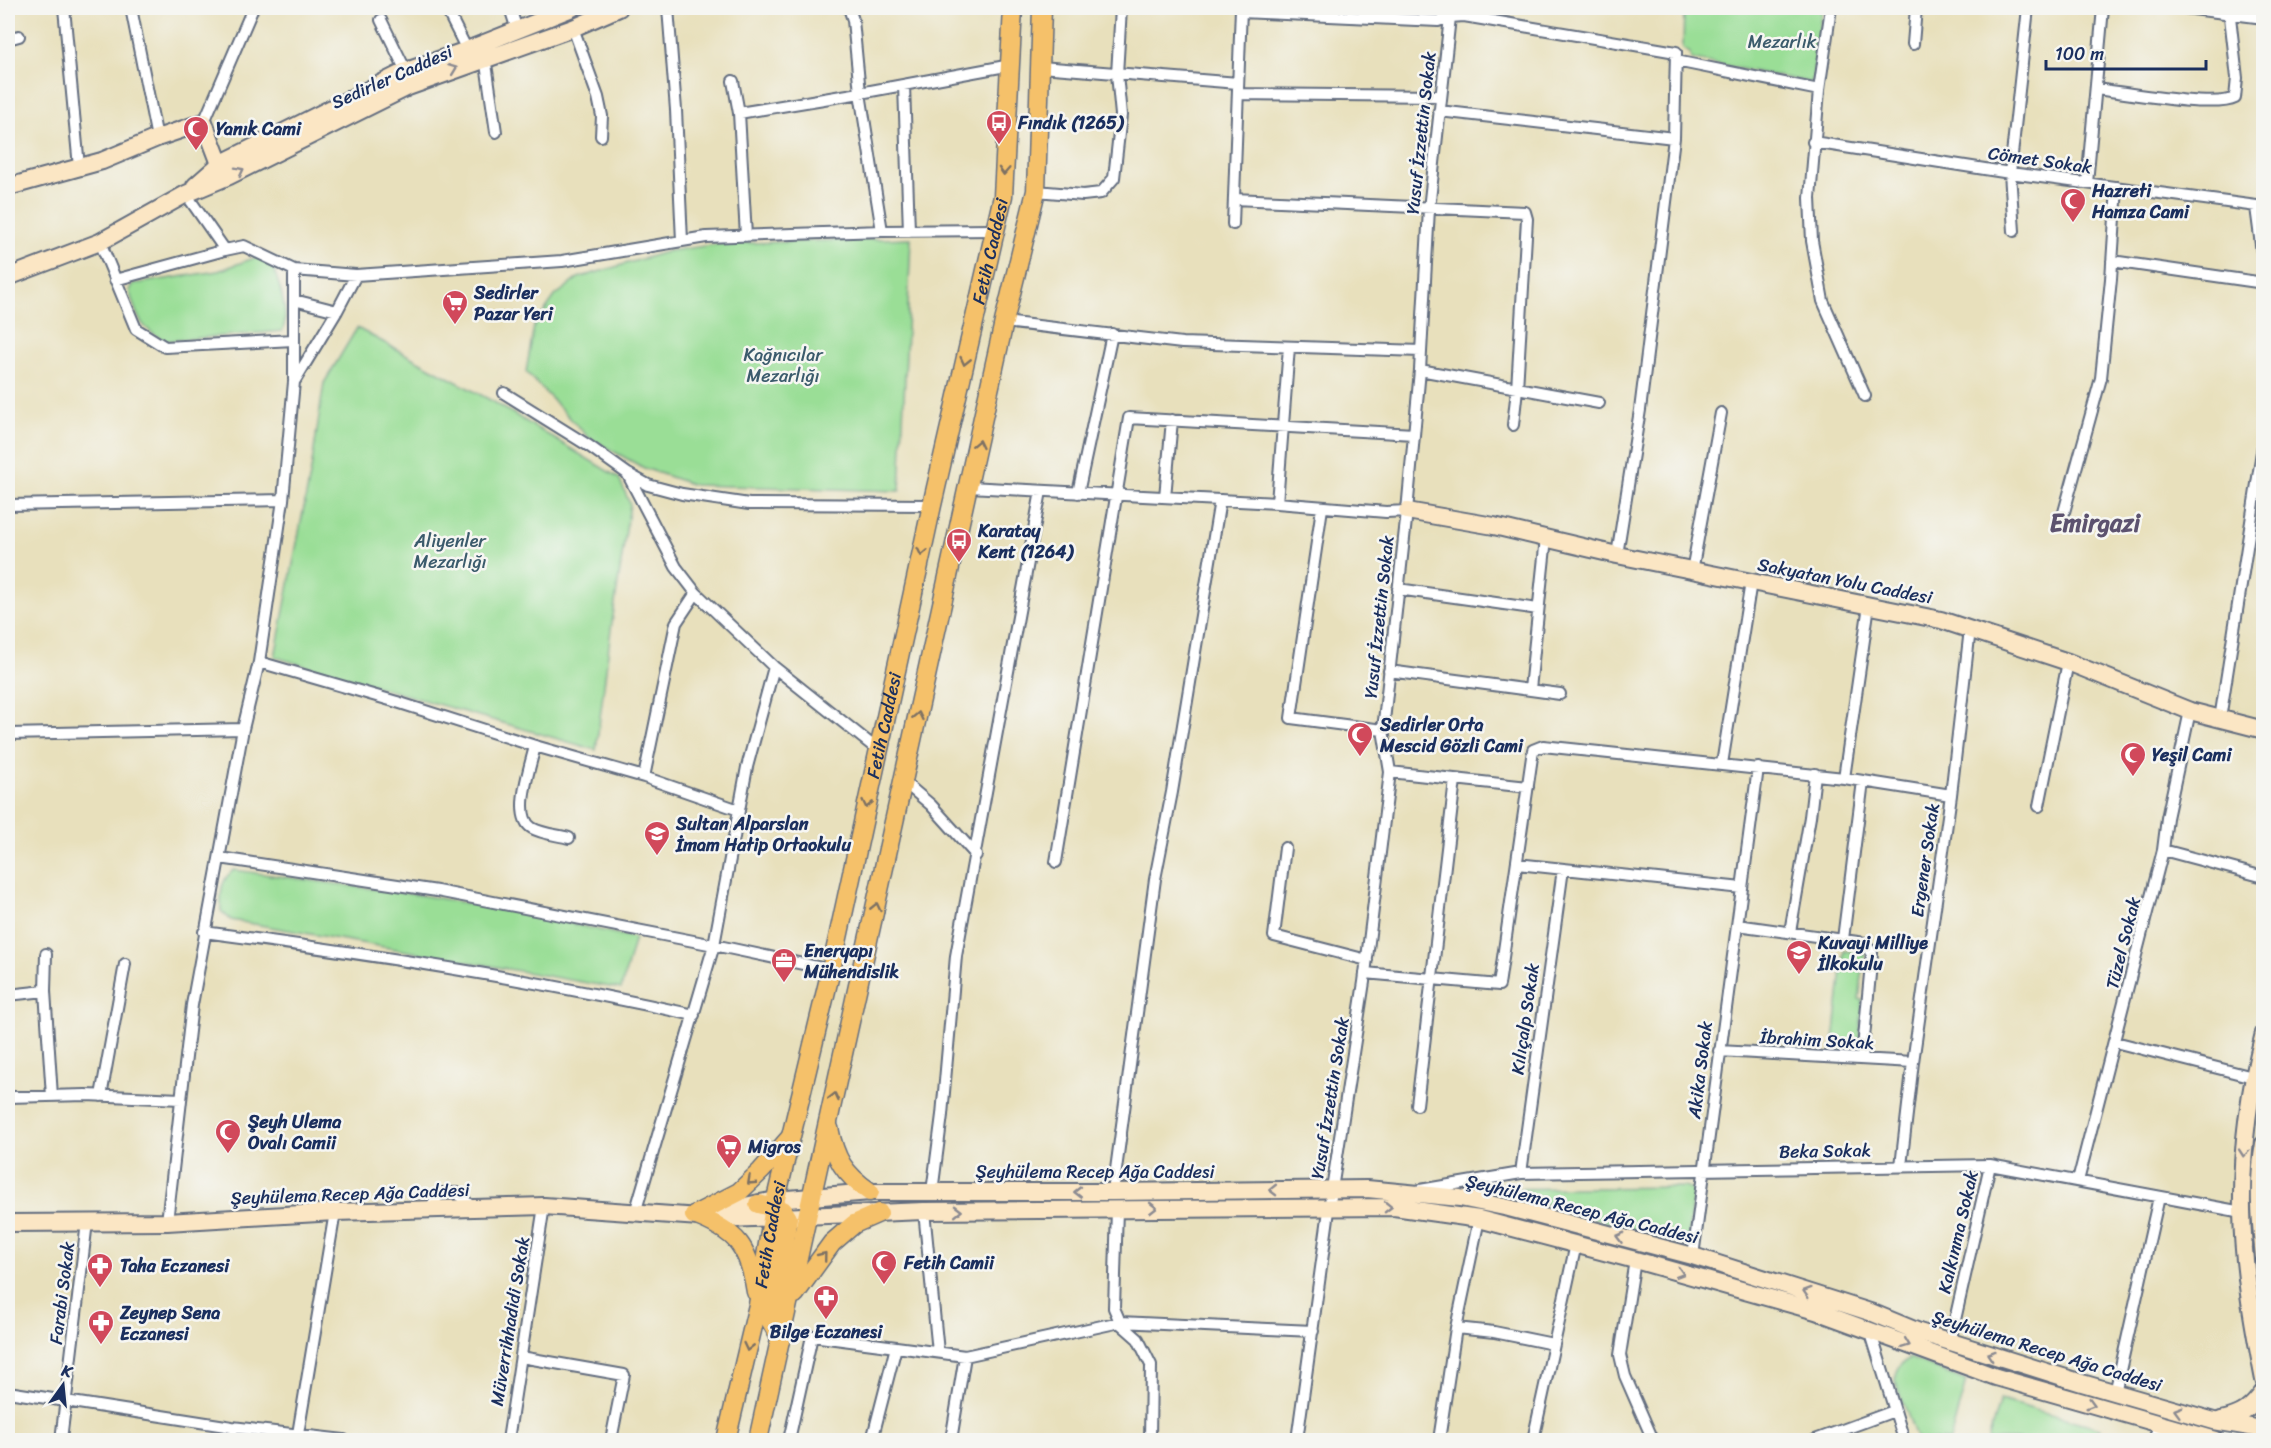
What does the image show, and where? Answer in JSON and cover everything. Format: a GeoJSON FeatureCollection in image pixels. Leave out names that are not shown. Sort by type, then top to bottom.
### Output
{"type":"FeatureCollection","features":[{"type":"Feature","properties":{"kind":"main road","name":"Fetih Caddesi"},"geometry":{"type":"LineString","coordinates":[[726,1440],[758,1305],[791,1137],[831,970],[932,505],[1003,196],[1013,8]]}},
{"type":"Feature","properties":{"kind":"main road","name":"Fetih Caddesi"},"geometry":{"type":"LineString","coordinates":[[758,1440],[1004,322],[1036,191],[1042,8]]}},
{"type":"Feature","properties":{"kind":"main road"},"geometry":{"type":"LineString","coordinates":[[781,1339],[770,1320],[776,1207],[789,1187],[805,1108],[805,1079]]}},
{"type":"Feature","properties":{"kind":"main road"},"geometry":{"type":"LineString","coordinates":[[828,1124],[832,1145],[841,1165],[854,1181],[870,1192]]}},
{"type":"Feature","properties":{"kind":"main road"},"geometry":{"type":"LineString","coordinates":[[694,1215],[739,1192],[761,1172],[791,1137]]}},
{"type":"Feature","properties":{"kind":"main road"},"geometry":{"type":"LineString","coordinates":[[776,1207],[793,1207],[808,1216]]}},
{"type":"Feature","properties":{"kind":"main road"},"geometry":{"type":"LineString","coordinates":[[788,1303],[832,1243],[854,1224],[879,1213]]}},
{"type":"Feature","properties":{"kind":"main road"},"geometry":{"type":"LineString","coordinates":[[694,1215],[718,1224],[734,1236],[747,1256],[758,1305]]}},
{"type":"Feature","properties":{"kind":"street"},"geometry":{"type":"LineString","coordinates":[[64,8],[79,167]]}},
{"type":"Feature","properties":{"kind":"street"},"geometry":{"type":"LineString","coordinates":[[131,8],[157,138]]}},
{"type":"Feature","properties":{"kind":"street"},"geometry":{"type":"LineString","coordinates":[[219,164],[204,122],[253,8]]}},
{"type":"Feature","properties":{"kind":"street"},"geometry":{"type":"LineString","coordinates":[[446,8],[467,50]]}},
{"type":"Feature","properties":{"kind":"street"},"geometry":{"type":"LineString","coordinates":[[510,8],[517,30]]}},
{"type":"Feature","properties":{"kind":"street","name":"Sedirler Caddesi"},"geometry":{"type":"LineString","coordinates":[[186,194],[219,164],[406,71],[467,50],[572,8]]}},
{"type":"Feature","properties":{"kind":"street","name":"Sedirler Caddesi"},"geometry":{"type":"LineString","coordinates":[[8,277],[100,242],[186,194],[229,176],[408,87],[485,57],[573,28],[619,8]]}},
{"type":"Feature","properties":{"kind":"street"},"geometry":{"type":"LineString","coordinates":[[668,8],[676,110],[682,241]]}},
{"type":"Feature","properties":{"kind":"street"},"geometry":{"type":"LineString","coordinates":[[849,8],[853,20],[860,93],[882,231]]}},
{"type":"Feature","properties":{"kind":"street"},"geometry":{"type":"LineString","coordinates":[[1036,191],[1083,195],[1101,193],[1114,178],[1121,115],[1117,74],[1121,8]]}},
{"type":"Feature","properties":{"kind":"street"},"geometry":{"type":"LineString","coordinates":[[1831,8],[1813,142],[1810,198],[1812,241],[1823,300],[1864,396]]}},
{"type":"Feature","properties":{"kind":"street"},"geometry":{"type":"LineString","coordinates":[[1913,44],[1916,8]]}},
{"type":"Feature","properties":{"kind":"street"},"geometry":{"type":"LineString","coordinates":[[2014,231],[2010,172],[2028,8]]}},
{"type":"Feature","properties":{"kind":"street"},"geometry":{"type":"LineString","coordinates":[[2087,183],[2103,8]]}},
{"type":"Feature","properties":{"kind":"street"},"geometry":{"type":"LineString","coordinates":[[2185,8],[2229,10],[2264,18]]}},
{"type":"Feature","properties":{"kind":"street"},"geometry":{"type":"LineString","coordinates":[[1233,224],[1241,10],[1438,21],[1451,12],[1676,52],[1674,138],[1640,410],[1617,555]]}},
{"type":"Feature","properties":{"kind":"street"},"geometry":{"type":"LineString","coordinates":[[2096,89],[2211,102],[2235,98],[2237,78],[2229,10]]}},
{"type":"Feature","properties":{"kind":"street","name":"Yusuf İzzettin Sokak"},"geometry":{"type":"LineString","coordinates":[[1297,1440],[1329,1208],[1367,960],[1390,772],[1383,730],[1420,370],[1429,209],[1451,12]]}},
{"type":"Feature","properties":{"kind":"street"},"geometry":{"type":"LineString","coordinates":[[381,21],[406,71]]}},
{"type":"Feature","properties":{"kind":"street"},"geometry":{"type":"LineString","coordinates":[[573,28],[598,97],[602,116],[601,136]]}},
{"type":"Feature","properties":{"kind":"street"},"geometry":{"type":"LineString","coordinates":[[485,57],[496,132]]}},
{"type":"Feature","properties":{"kind":"street"},"geometry":{"type":"LineString","coordinates":[[1676,61],[1819,90]]}},
{"type":"Feature","properties":{"kind":"street"},"geometry":{"type":"LineString","coordinates":[[739,113],[1011,65]]}},
{"type":"Feature","properties":{"kind":"street"},"geometry":{"type":"LineString","coordinates":[[1041,67],[1238,89],[1440,96]]}},
{"type":"Feature","properties":{"kind":"street"},"geometry":{"type":"LineString","coordinates":[[733,81],[739,113],[746,236]]}},
{"type":"Feature","properties":{"kind":"street"},"geometry":{"type":"LineString","coordinates":[[904,85],[909,231]]}},
{"type":"Feature","properties":{"kind":"street"},"geometry":{"type":"LineString","coordinates":[[1439,111],[1674,138]]}},
{"type":"Feature","properties":{"kind":"street"},"geometry":{"type":"LineString","coordinates":[[8,187],[102,161],[157,138],[204,122]]}},
{"type":"Feature","properties":{"kind":"street","name":"Cömet Sokak"},"geometry":{"type":"LineString","coordinates":[[1813,142],[2260,207]]}},
{"type":"Feature","properties":{"kind":"street"},"geometry":{"type":"LineString","coordinates":[[2061,523],[2101,378],[2117,187]]}},
{"type":"Feature","properties":{"kind":"street"},"geometry":{"type":"LineString","coordinates":[[186,194],[225,250]]}},
{"type":"Feature","properties":{"kind":"street"},"geometry":{"type":"LineString","coordinates":[[1234,199],[1525,212],[1527,219],[1518,389],[1513,425]]}},
{"type":"Feature","properties":{"kind":"street"},"geometry":{"type":"LineString","coordinates":[[2260,207],[2264,268]]}},
{"type":"Feature","properties":{"kind":"street"},"geometry":{"type":"LineString","coordinates":[[116,280],[244,246],[294,270],[356,275],[562,261],[706,237],[995,230]]}},
{"type":"Feature","properties":{"kind":"street"},"geometry":{"type":"LineString","coordinates":[[100,242],[136,329],[165,347],[293,340]]}},
{"type":"Feature","properties":{"kind":"street"},"geometry":{"type":"LineString","coordinates":[[2112,261],[2264,283]]}},
{"type":"Feature","properties":{"kind":"street"},"geometry":{"type":"LineString","coordinates":[[167,1222],[192,1005],[243,729],[259,662],[283,500],[294,382],[294,270]]}},
{"type":"Feature","properties":{"kind":"street"},"geometry":{"type":"LineString","coordinates":[[294,382],[338,311],[356,275]]}},
{"type":"Feature","properties":{"kind":"street"},"geometry":{"type":"LineString","coordinates":[[294,300],[338,311]]}},
{"type":"Feature","properties":{"kind":"street"},"geometry":{"type":"LineString","coordinates":[[1004,322],[1182,343],[1421,351]]}},
{"type":"Feature","properties":{"kind":"street"},"geometry":{"type":"LineString","coordinates":[[1078,493],[1112,334]]}},
{"type":"Feature","properties":{"kind":"street"},"geometry":{"type":"LineString","coordinates":[[1277,503],[1289,348]]}},
{"type":"Feature","properties":{"kind":"street"},"geometry":{"type":"LineString","coordinates":[[1420,370],[1599,403]]}},
{"type":"Feature","properties":{"kind":"street"},"geometry":{"type":"LineString","coordinates":[[504,393],[589,446],[628,474],[648,485],[682,494],[749,504],[932,505]]}},
{"type":"Feature","properties":{"kind":"street"},"geometry":{"type":"LineString","coordinates":[[1692,571],[1720,413]]}},
{"type":"Feature","properties":{"kind":"street"},"geometry":{"type":"LineString","coordinates":[[1056,862],[1129,418],[1414,434]]}},
{"type":"Feature","properties":{"kind":"street"},"geometry":{"type":"LineString","coordinates":[[1165,497],[1172,420]]}},
{"type":"Feature","properties":{"kind":"street"},"geometry":{"type":"LineString","coordinates":[[2220,719],[2264,439]]}},
{"type":"Feature","properties":{"kind":"street"},"geometry":{"type":"LineString","coordinates":[[628,474],[676,567],[696,593],[774,667],[878,750]]}},
{"type":"Feature","properties":{"kind":"street"},"geometry":{"type":"LineString","coordinates":[[969,487],[1407,511]]}},
{"type":"Feature","properties":{"kind":"street"},"geometry":{"type":"LineString","coordinates":[[932,1192],[942,1115],[956,956],[1041,491]]}},
{"type":"Feature","properties":{"kind":"street"},"geometry":{"type":"LineString","coordinates":[[8,505],[283,500]]}},
{"type":"Feature","properties":{"kind":"street"},"geometry":{"type":"LineString","coordinates":[[1150,1440],[1151,1365],[1138,1339],[1120,1322],[1114,1308],[1115,1200],[1155,879],[1172,792],[1220,500]]}},
{"type":"Feature","properties":{"kind":"street"},"geometry":{"type":"LineString","coordinates":[[1322,508],[1291,718],[1383,730]]}},
{"type":"Feature","properties":{"kind":"street","name":"Sakyatan Yolu Caddesi"},"geometry":{"type":"LineString","coordinates":[[1407,511],[1430,513],[1692,571],[1869,604],[1970,629],[2068,662],[2190,711],[2264,730]]}},
{"type":"Feature","properties":{"kind":"street"},"geometry":{"type":"LineString","coordinates":[[1530,689],[1546,538]]}},
{"type":"Feature","properties":{"kind":"street"},"geometry":{"type":"LineString","coordinates":[[1722,764],[1751,582]]}},
{"type":"Feature","properties":{"kind":"street"},"geometry":{"type":"LineString","coordinates":[[1398,589],[1538,609]]}},
{"type":"Feature","properties":{"kind":"street"},"geometry":{"type":"LineString","coordinates":[[644,777],[676,622],[696,593]]}},
{"type":"Feature","properties":{"kind":"street"},"geometry":{"type":"LineString","coordinates":[[1844,778],[1869,604]]}},
{"type":"Feature","properties":{"kind":"street","name":"Ergener Sokak"},"geometry":{"type":"LineString","coordinates":[[1901,1166],[1913,1062],[1951,795],[1970,629]]}},
{"type":"Feature","properties":{"kind":"street"},"geometry":{"type":"LineString","coordinates":[[259,662],[644,777],[739,810]]}},
{"type":"Feature","properties":{"kind":"street"},"geometry":{"type":"LineString","coordinates":[[2039,806],[2068,662]]}},
{"type":"Feature","properties":{"kind":"street"},"geometry":{"type":"LineString","coordinates":[[635,1214],[714,945],[747,767],[774,667]]}},
{"type":"Feature","properties":{"kind":"street"},"geometry":{"type":"LineString","coordinates":[[1389,671],[1560,694]]}},
{"type":"Feature","properties":{"kind":"street","name":"Tüzel Sokak"},"geometry":{"type":"LineString","coordinates":[[2078,1181],[2163,850],[2167,818],[2190,711]]}},
{"type":"Feature","properties":{"kind":"street"},"geometry":{"type":"LineString","coordinates":[[8,734],[243,729]]}},
{"type":"Feature","properties":{"kind":"street"},"geometry":{"type":"LineString","coordinates":[[535,746],[521,807],[526,821],[532,828],[569,838]]}},
{"type":"Feature","properties":{"kind":"street"},"geometry":{"type":"LineString","coordinates":[[1365,973],[1499,985],[1533,750],[1543,746],[1815,774],[1951,795]]}},
{"type":"Feature","properties":{"kind":"street","name":"Akika Sokak"},"geometry":{"type":"LineString","coordinates":[[1693,1256],[1758,768]]}},
{"type":"Feature","properties":{"kind":"street"},"geometry":{"type":"LineString","coordinates":[[1390,772],[1528,787]]}},
{"type":"Feature","properties":{"kind":"street"},"geometry":{"type":"LineString","coordinates":[[1790,932],[1815,774]]}},
{"type":"Feature","properties":{"kind":"street"},"geometry":{"type":"LineString","coordinates":[[1417,1104],[1455,780]]}},
{"type":"Feature","properties":{"kind":"street"},"geometry":{"type":"LineString","coordinates":[[1843,939],[1863,781]]}},
{"type":"Feature","properties":{"kind":"street"},"geometry":{"type":"LineString","coordinates":[[904,782],[931,805],[976,855]]}},
{"type":"Feature","properties":{"kind":"street"},"geometry":{"type":"LineString","coordinates":[[1285,848],[1274,936],[1367,960]]}},
{"type":"Feature","properties":{"kind":"street"},"geometry":{"type":"LineString","coordinates":[[2163,850],[2264,877]]}},
{"type":"Feature","properties":{"kind":"street"},"geometry":{"type":"LineString","coordinates":[[220,858],[437,891],[831,970]]}},
{"type":"Feature","properties":{"kind":"street"},"geometry":{"type":"LineString","coordinates":[[1517,864],[1742,888]]}},
{"type":"Feature","properties":{"kind":"street","name":"Kılıçalp Sokak"},"geometry":{"type":"LineString","coordinates":[[1521,1173],[1563,869]]}},
{"type":"Feature","properties":{"kind":"street"},"geometry":{"type":"LineString","coordinates":[[1737,925],[1865,943],[1872,953],[1862,1059]]}},
{"type":"Feature","properties":{"kind":"street"},"geometry":{"type":"LineString","coordinates":[[204,932],[380,956],[615,997],[694,1015]]}},
{"type":"Feature","properties":{"kind":"street"},"geometry":{"type":"LineString","coordinates":[[46,954],[45,991],[52,1096]]}},
{"type":"Feature","properties":{"kind":"street"},"geometry":{"type":"LineString","coordinates":[[101,1096],[124,964]]}},
{"type":"Feature","properties":{"kind":"street"},"geometry":{"type":"LineString","coordinates":[[8,995],[45,991]]}},
{"type":"Feature","properties":{"kind":"street"},"geometry":{"type":"LineString","coordinates":[[2264,1033],[2253,1077],[2243,1157],[2242,1212],[2248,1284],[2264,1380]]}},
{"type":"Feature","properties":{"kind":"street"},"geometry":{"type":"LineString","coordinates":[[2115,1042],[2253,1077]]}},
{"type":"Feature","properties":{"kind":"street","name":"İbrahim Sokak"},"geometry":{"type":"LineString","coordinates":[[1719,1051],[1913,1062]]}},
{"type":"Feature","properties":{"kind":"street"},"geometry":{"type":"LineString","coordinates":[[8,1097],[101,1096],[181,1099]]}},
{"type":"Feature","properties":{"kind":"street"},"geometry":{"type":"LineString","coordinates":[[2264,1144],[2260,1163],[2259,1209],[2264,1257]]}},
{"type":"Feature","properties":{"kind":"street","name":"Beka Sokak"},"geometry":{"type":"LineString","coordinates":[[1407,1192],[1521,1173],[1990,1165],[2242,1212]]}},
{"type":"Feature","properties":{"kind":"street","name":"Kalkınma Sokak"},"geometry":{"type":"LineString","coordinates":[[1950,1342],[1990,1165]]}},
{"type":"Feature","properties":{"kind":"street","name":"Şeyhülema Recep Ağa Caddesi"},"geometry":{"type":"LineString","coordinates":[[808,1216],[1332,1189],[1407,1192],[1509,1208],[1693,1256],[1873,1313],[1950,1342],[2115,1393],[2214,1421],[2257,1429]]}},
{"type":"Feature","properties":{"kind":"street","name":"Şeyhülema Recep Ağa Caddesi"},"geometry":{"type":"LineString","coordinates":[[8,1223],[167,1222],[334,1212],[544,1206],[728,1219],[813,1195],[870,1192],[932,1192],[1329,1208],[1394,1207],[1479,1219],[1816,1311],[1996,1377],[2216,1440]]}},
{"type":"Feature","properties":{"kind":"street"},"geometry":{"type":"LineString","coordinates":[[2115,1393],[2159,1197]]}},
{"type":"Feature","properties":{"kind":"street","name":"Müverrihhadidi Sokak"},"geometry":{"type":"LineString","coordinates":[[508,1440],[544,1206]]}},
{"type":"Feature","properties":{"kind":"street"},"geometry":{"type":"LineString","coordinates":[[924,1211],[938,1352]]}},
{"type":"Feature","properties":{"kind":"street"},"geometry":{"type":"LineString","coordinates":[[298,1434],[334,1212]]}},
{"type":"Feature","properties":{"kind":"street"},"geometry":{"type":"LineString","coordinates":[[1439,1440],[1456,1328],[1479,1219]]}},
{"type":"Feature","properties":{"kind":"street","name":"Farabi Sokak"},"geometry":{"type":"LineString","coordinates":[[61,1440],[87,1222]]}},
{"type":"Feature","properties":{"kind":"street"},"geometry":{"type":"LineString","coordinates":[[1533,1440],[1576,1244]]}},
{"type":"Feature","properties":{"kind":"street"},"geometry":{"type":"LineString","coordinates":[[1635,1260],[1620,1355],[1625,1377],[1653,1440]]}},
{"type":"Feature","properties":{"kind":"street"},"geometry":{"type":"LineString","coordinates":[[789,1440],[812,1336],[965,1356],[1120,1322],[1313,1331]]}},
{"type":"Feature","properties":{"kind":"street"},"geometry":{"type":"LineString","coordinates":[[1456,1328],[1494,1332],[1553,1344]]}},
{"type":"Feature","properties":{"kind":"street"},"geometry":{"type":"LineString","coordinates":[[1870,1330],[1904,1440]]}},
{"type":"Feature","properties":{"kind":"street"},"geometry":{"type":"LineString","coordinates":[[872,1440],[896,1347]]}},
{"type":"Feature","properties":{"kind":"street"},"geometry":{"type":"LineString","coordinates":[[951,1440],[965,1356]]}},
{"type":"Feature","properties":{"kind":"street"},"geometry":{"type":"LineString","coordinates":[[521,1357],[624,1375],[610,1440]]}},
{"type":"Feature","properties":{"kind":"street"},"geometry":{"type":"LineString","coordinates":[[8,1392],[232,1427],[344,1440]]}},
{"type":"Feature","properties":{"kind":"street"},"geometry":{"type":"LineString","coordinates":[[2214,1421],[2238,1416],[2253,1406],[2264,1392]]}},
{"type":"Feature","properties":{"kind":"street"},"geometry":{"type":"LineString","coordinates":[[2257,1429],[2264,1392]]}},
{"type":"Feature","properties":{"kind":"street"},"geometry":{"type":"LineString","coordinates":[[1815,1440],[1894,1411]]}},
{"type":"Feature","properties":{"kind":"street"},"geometry":{"type":"LineString","coordinates":[[2153,1440],[2162,1424]]}},
{"type":"Feature","properties":{"kind":"street"},"geometry":{"type":"LineString","coordinates":[[230,1440],[232,1427]]}},
{"type":"Feature","properties":{"kind":"green space","name":"Mezarlık"},"geometry":{"type":"Polygon","coordinates":[[[1684,8],[1822,8],[1812,83],[1691,59],[1690,53],[1683,49],[1684,8]]]}},
{"type":"Feature","properties":{"kind":"green space","name":"Kağnıcılar Mezarlığı"},"geometry":{"type":"Polygon","coordinates":[[[911,238],[900,491],[694,485],[644,468],[589,438],[526,372],[534,326],[555,296],[578,278],[669,251],[719,244],[911,238]]]}},
{"type":"Feature","properties":{"kind":"green space"},"geometry":{"type":"Polygon","coordinates":[[[257,257],[270,260],[276,276],[284,306],[282,331],[166,341],[150,331],[140,321],[129,290],[133,284],[218,271],[257,257]]]}},
{"type":"Feature","properties":{"kind":"green space","name":"Aliyenler Mezarlığı"},"geometry":{"type":"Polygon","coordinates":[[[357,328],[494,402],[619,478],[630,504],[596,750],[275,657],[311,470],[324,383],[357,328]]]}},
{"type":"Feature","properties":{"kind":"green space"},"geometry":{"type":"Polygon","coordinates":[[[234,870],[426,896],[524,913],[635,938],[621,989],[231,920],[221,911],[221,894],[223,883],[234,870]]]}},
{"type":"Feature","properties":{"kind":"green space"},"geometry":{"type":"Polygon","coordinates":[[[1844,951],[1865,953],[1859,999],[1863,1000],[1858,1052],[1833,1049],[1844,951]]]}},
{"type":"Feature","properties":{"kind":"green space"},"geometry":{"type":"Polygon","coordinates":[[[1685,1187],[1693,1191],[1688,1239],[1681,1244],[1494,1189],[1685,1187]]]}},
{"type":"Feature","properties":{"kind":"green space"},"geometry":{"type":"Polygon","coordinates":[[[1910,1358],[1966,1381],[1950,1440],[1917,1440],[1895,1380],[1900,1367],[1910,1358]]]}},
{"type":"Feature","properties":{"kind":"green space"},"geometry":{"type":"Polygon","coordinates":[[[2000,1400],[2101,1428],[2097,1440],[1988,1440],[2000,1400]]]}},
{"type":"Feature","properties":{"kind":"place","name":"Fındık (1265)"},"geometry":{"type":"Point","coordinates":[999,146]}},
{"type":"Feature","properties":{"kind":"place","name":"Yanık Cami"},"geometry":{"type":"Point","coordinates":[196,152]}},
{"type":"Feature","properties":{"kind":"place","name":"Hazreti Hamza Cami"},"geometry":{"type":"Point","coordinates":[2073,224]}},
{"type":"Feature","properties":{"kind":"place","name":"Sedirler Pazar Yeri"},"geometry":{"type":"Point","coordinates":[455,326]}},
{"type":"Feature","properties":{"kind":"place","name":"Karatay Kent (1264)"},"geometry":{"type":"Point","coordinates":[959,564]}},
{"type":"Feature","properties":{"kind":"place","name":"Sedirler Orta Mescid Gözli Cami"},"geometry":{"type":"Point","coordinates":[1360,758]}},
{"type":"Feature","properties":{"kind":"place","name":"Yeşil Cami"},"geometry":{"type":"Point","coordinates":[2133,778]}},
{"type":"Feature","properties":{"kind":"place","name":"Sultan Alparslan İmam Hatip Ortaokulu"},"geometry":{"type":"Point","coordinates":[657,857]}},
{"type":"Feature","properties":{"kind":"place","name":"Kuvayi Milliye İlkokulu"},"geometry":{"type":"Point","coordinates":[1799,976]}},
{"type":"Feature","properties":{"kind":"place","name":"Eneryapı Mühendislik"},"geometry":{"type":"Point","coordinates":[784,984]}},
{"type":"Feature","properties":{"kind":"place","name":"Şeyh Ulema Ovalı Camii"},"geometry":{"type":"Point","coordinates":[228,1155]}},
{"type":"Feature","properties":{"kind":"place","name":"Migros"},"geometry":{"type":"Point","coordinates":[729,1170]}},
{"type":"Feature","properties":{"kind":"place","name":"Fetih Camii"},"geometry":{"type":"Point","coordinates":[884,1286]}},
{"type":"Feature","properties":{"kind":"place","name":"Taha Eczanesi"},"geometry":{"type":"Point","coordinates":[100,1289]}},
{"type":"Feature","properties":{"kind":"place","name":"Bilge Eczanesi"},"geometry":{"type":"Point","coordinates":[826,1321]}},
{"type":"Feature","properties":{"kind":"place","name":"Zeynep Sena Eczanesi"},"geometry":{"type":"Point","coordinates":[101,1346]}},
{"type":"Feature","properties":{"kind":"district","name":"Emirgazi"},"geometry":{"type":"Point","coordinates":[2095,523]}}]}
